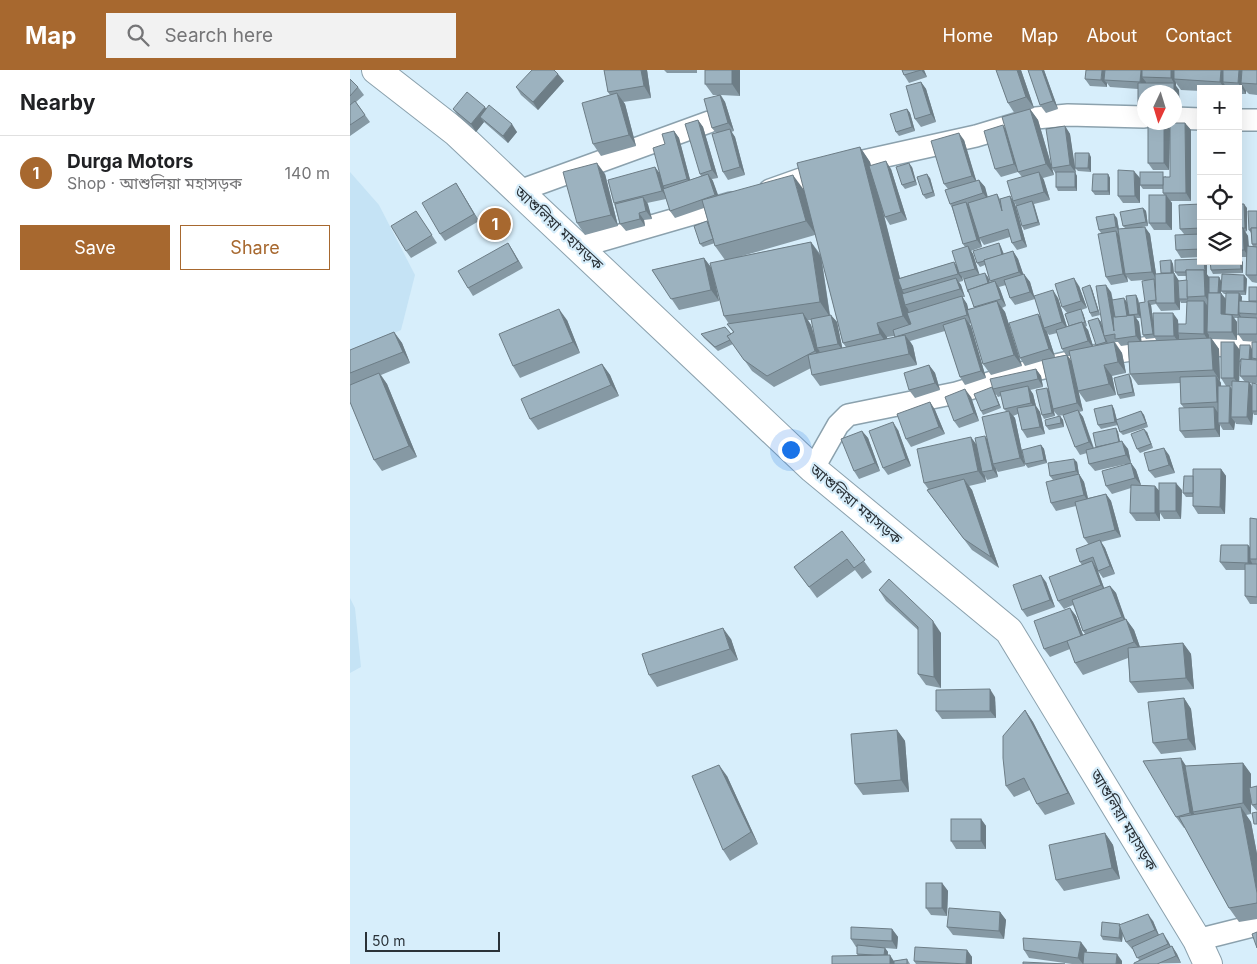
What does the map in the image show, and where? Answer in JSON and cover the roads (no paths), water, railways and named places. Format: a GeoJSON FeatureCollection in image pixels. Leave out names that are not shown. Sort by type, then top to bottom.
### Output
{"type":"FeatureCollection","features":[{"type":"Feature","properties":{"kind":"highway","name":"আশুলিয়া মহাসড়ক"},"geometry":{"type":"LineString","coordinates":[[376,70],[458,133],[813,469],[1009,631],[1197,940],[1208,964]]}},
{"type":"Feature","properties":{"kind":"street"},"geometry":{"type":"LineString","coordinates":[[579,247],[749,198],[832,168],[976,136],[1036,118],[1068,115],[1137,117]]}},
{"type":"Feature","properties":{"kind":"street"},"geometry":{"type":"LineString","coordinates":[[1182,118],[1197,119]]}},
{"type":"Feature","properties":{"kind":"street"},"geometry":{"type":"LineString","coordinates":[[1242,120],[1257,120]]}},
{"type":"Feature","properties":{"kind":"street"},"geometry":{"type":"LineString","coordinates":[[519,191],[709,122]]}},
{"type":"Feature","properties":{"kind":"street"},"geometry":{"type":"LineString","coordinates":[[813,469],[838,425],[848,415],[956,393],[1022,373],[1080,359],[1150,346],[1257,346]]}},
{"type":"Feature","properties":{"kind":"street"},"geometry":{"type":"LineString","coordinates":[[1197,940],[1257,925]]}},
{"type":"Feature","properties":{"kind":"place","name":"Durga Motors"},"geometry":{"type":"Point","coordinates":[495,224]}}]}
